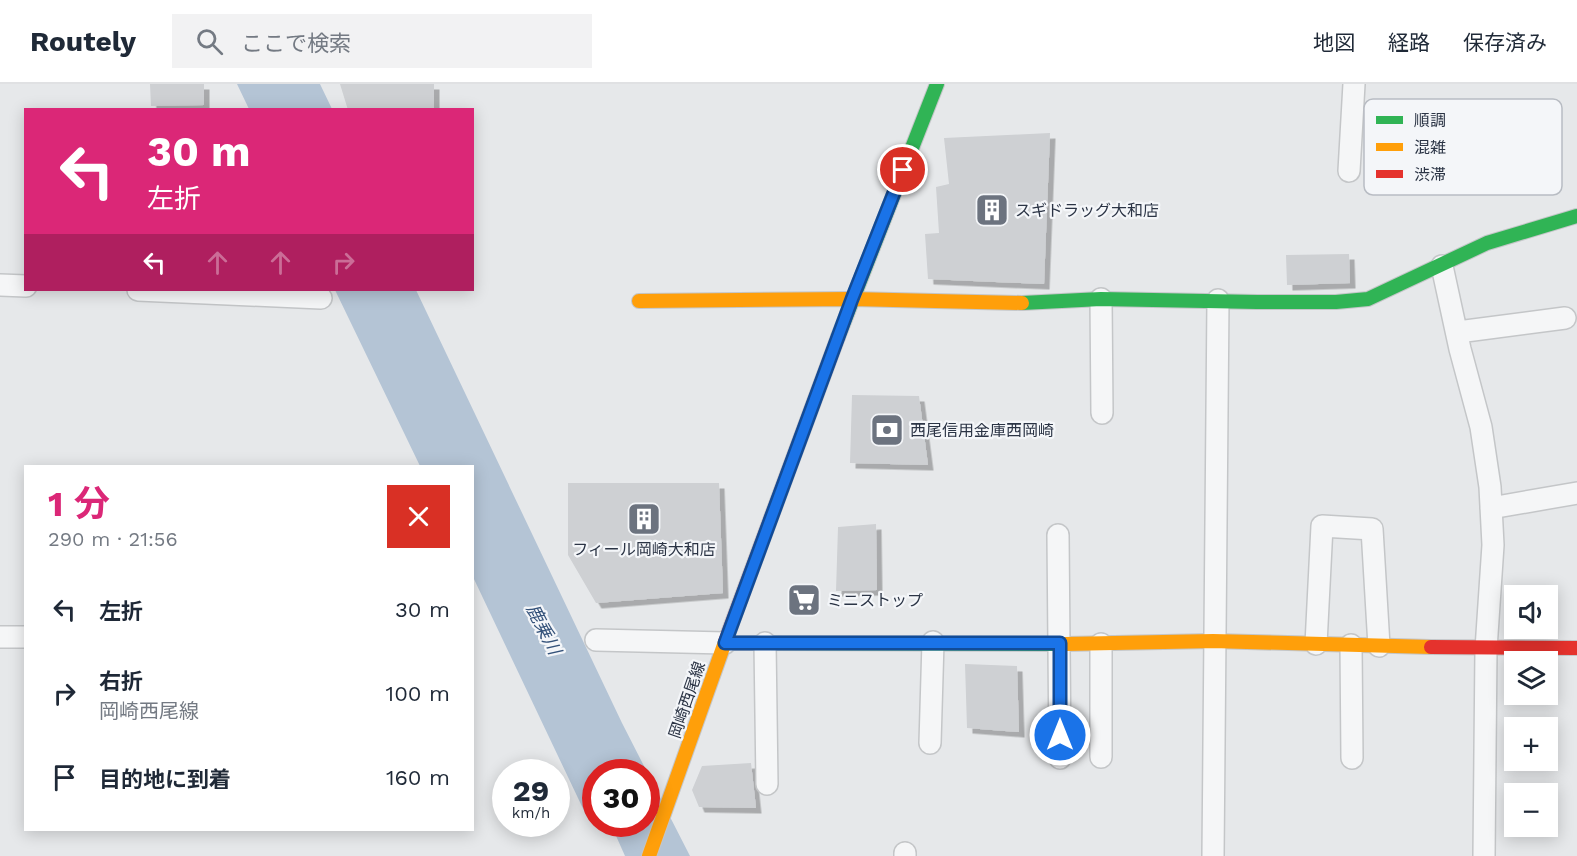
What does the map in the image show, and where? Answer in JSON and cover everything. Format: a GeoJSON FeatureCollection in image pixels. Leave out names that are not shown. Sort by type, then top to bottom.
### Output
{"type":"FeatureCollection","features":[{"type":"Feature","properties":{"kind":"street","name":"岡崎西尾線"},"geometry":{"type":"LineString","coordinates":[[649,856],[852,299],[937,84]]}},
{"type":"Feature","properties":{"kind":"street"},"geometry":{"type":"LineString","coordinates":[[1349,171],[1354,84]]}},
{"type":"Feature","properties":{"kind":"street"},"geometry":{"type":"LineString","coordinates":[[639,301],[852,299],[1010,304],[1101,298],[1336,302],[1368,299],[1487,243],[1577,216]]}},
{"type":"Feature","properties":{"kind":"street"},"geometry":{"type":"LineString","coordinates":[[1442,266],[1460,349],[1481,427],[1490,487],[1493,545],[1486,649],[1484,856]]}},
{"type":"Feature","properties":{"kind":"street"},"geometry":{"type":"LineString","coordinates":[[0,285],[24,286]]}},
{"type":"Feature","properties":{"kind":"street"},"geometry":{"type":"LineString","coordinates":[[161,291],[321,298]]}},
{"type":"Feature","properties":{"kind":"street"},"geometry":{"type":"LineString","coordinates":[[1101,298],[1102,412]]}},
{"type":"Feature","properties":{"kind":"street"},"geometry":{"type":"LineString","coordinates":[[1213,856],[1213,641],[1218,300]]}},
{"type":"Feature","properties":{"kind":"street"},"geometry":{"type":"LineString","coordinates":[[1458,332],[1565,318]]}},
{"type":"Feature","properties":{"kind":"street"},"geometry":{"type":"LineString","coordinates":[[1491,508],[1577,493]]}},
{"type":"Feature","properties":{"kind":"street"},"geometry":{"type":"LineString","coordinates":[[1316,644],[1322,526],[1372,529],[1379,646]]}},
{"type":"Feature","properties":{"kind":"street"},"geometry":{"type":"LineString","coordinates":[[1058,535],[1060,758]]}},
{"type":"Feature","properties":{"kind":"street"},"geometry":{"type":"LineString","coordinates":[[0,637],[24,638]]}},
{"type":"Feature","properties":{"kind":"street"},"geometry":{"type":"LineString","coordinates":[[596,640],[725,643],[1101,644],[1213,641],[1486,649],[1577,648]]}},
{"type":"Feature","properties":{"kind":"street"},"geometry":{"type":"LineString","coordinates":[[930,743],[933,642]]}},
{"type":"Feature","properties":{"kind":"street"},"geometry":{"type":"LineString","coordinates":[[765,643],[767,784]]}},
{"type":"Feature","properties":{"kind":"street"},"geometry":{"type":"LineString","coordinates":[[1101,644],[1101,757]]}},
{"type":"Feature","properties":{"kind":"street"},"geometry":{"type":"LineString","coordinates":[[1351,645],[1352,758]]}},
{"type":"Feature","properties":{"kind":"water"},"geometry":{"type":"Polygon","coordinates":[[[237,84],[320,84],[332,108],[249,108],[237,84]]]}},
{"type":"Feature","properties":{"kind":"water","name":"鹿乗川"},"geometry":{"type":"Polygon","coordinates":[[[335,291],[416,291],[640,759],[582,759],[582,806],[570,781],[570,759],[559,759],[474,579],[474,465],[420,465],[335,291]]]}},
{"type":"Feature","properties":{"kind":"water"},"geometry":{"type":"Polygon","coordinates":[[[660,797],[690,856],[625,856],[617,837],[660,837],[660,797]]]}},
{"type":"Feature","properties":{"kind":"building"},"geometry":{"type":"Polygon","coordinates":[[[150,84],[204,84],[204,105],[151,106],[150,84]]]}},
{"type":"Feature","properties":{"kind":"building"},"geometry":{"type":"Polygon","coordinates":[[[340,84],[434,84],[434,108],[347,108],[340,84]]]}},
{"type":"Feature","properties":{"kind":"building","name":"スギドラッグ大和店"},"geometry":{"type":"Polygon","coordinates":[[[1050,133],[1044,284],[928,279],[925,234],[939,233],[936,187],[949,184],[944,138],[1050,133]]]}},
{"type":"Feature","properties":{"kind":"building"},"geometry":{"type":"Polygon","coordinates":[[[1349,254],[1350,283],[1287,285],[1286,255],[1349,254]]]}},
{"type":"Feature","properties":{"kind":"building","name":"西尾信用金庫西岡崎"},"geometry":{"type":"Polygon","coordinates":[[[852,395],[919,396],[928,465],[850,463],[852,395]]]}},
{"type":"Feature","properties":{"kind":"building","name":"フィール岡崎大和店"},"geometry":{"type":"Polygon","coordinates":[[[568,483],[719,483],[723,593],[596,603],[568,555],[568,483]]]}},
{"type":"Feature","properties":{"kind":"building"},"geometry":{"type":"Polygon","coordinates":[[[876,524],[877,590],[836,591],[838,527],[876,524]]]}},
{"type":"Feature","properties":{"kind":"building"},"geometry":{"type":"Polygon","coordinates":[[[965,664],[1017,666],[1019,732],[967,728],[965,664]]]}},
{"type":"Feature","properties":{"kind":"building"},"geometry":{"type":"Polygon","coordinates":[[[751,763],[756,808],[699,807],[692,790],[702,766],[751,763]]]}},
{"type":"Feature","properties":{"kind":"traffic: fast"},"geometry":{"type":"LineString","coordinates":[[838,337],[937,84]]}},
{"type":"Feature","properties":{"kind":"traffic: fast"},"geometry":{"type":"LineString","coordinates":[[1022,303],[1101,299],[1257,302],[1336,302],[1368,299],[1487,243],[1577,216]]}},
{"type":"Feature","properties":{"kind":"traffic: fast"},"geometry":{"type":"LineString","coordinates":[[725,643],[1065,644]]}},
{"type":"Feature","properties":{"kind":"traffic: slow"},"geometry":{"type":"LineString","coordinates":[[639,301],[852,299],[1022,303]]}},
{"type":"Feature","properties":{"kind":"traffic: slow"},"geometry":{"type":"LineString","coordinates":[[1065,644],[1213,641],[1431,647]]}},
{"type":"Feature","properties":{"kind":"traffic: slow"},"geometry":{"type":"LineString","coordinates":[[649,856],[725,642]]}},
{"type":"Feature","properties":{"kind":"traffic: jam"},"geometry":{"type":"LineString","coordinates":[[725,642],[838,337]]}},
{"type":"Feature","properties":{"kind":"traffic: jam"},"geometry":{"type":"LineString","coordinates":[[1431,647],[1577,648]]}},
{"type":"Feature","properties":{"kind":"place","name":"スギドラッグ大和店"},"geometry":{"type":"Point","coordinates":[992,210]}},
{"type":"Feature","properties":{"kind":"place","name":"西尾信用金庫西岡崎"},"geometry":{"type":"Point","coordinates":[887,430]}},
{"type":"Feature","properties":{"kind":"place","name":"フィール岡崎大和店"},"geometry":{"type":"Point","coordinates":[644,519]}},
{"type":"Feature","properties":{"kind":"place","name":"ミニストップ"},"geometry":{"type":"Point","coordinates":[804,600]}},
{"type":"Feature","properties":{"kind":"route"},"geometry":{"type":"LineString","coordinates":[[903,170],[852,299],[725,643],[1060,643],[1060,735]]}}]}
